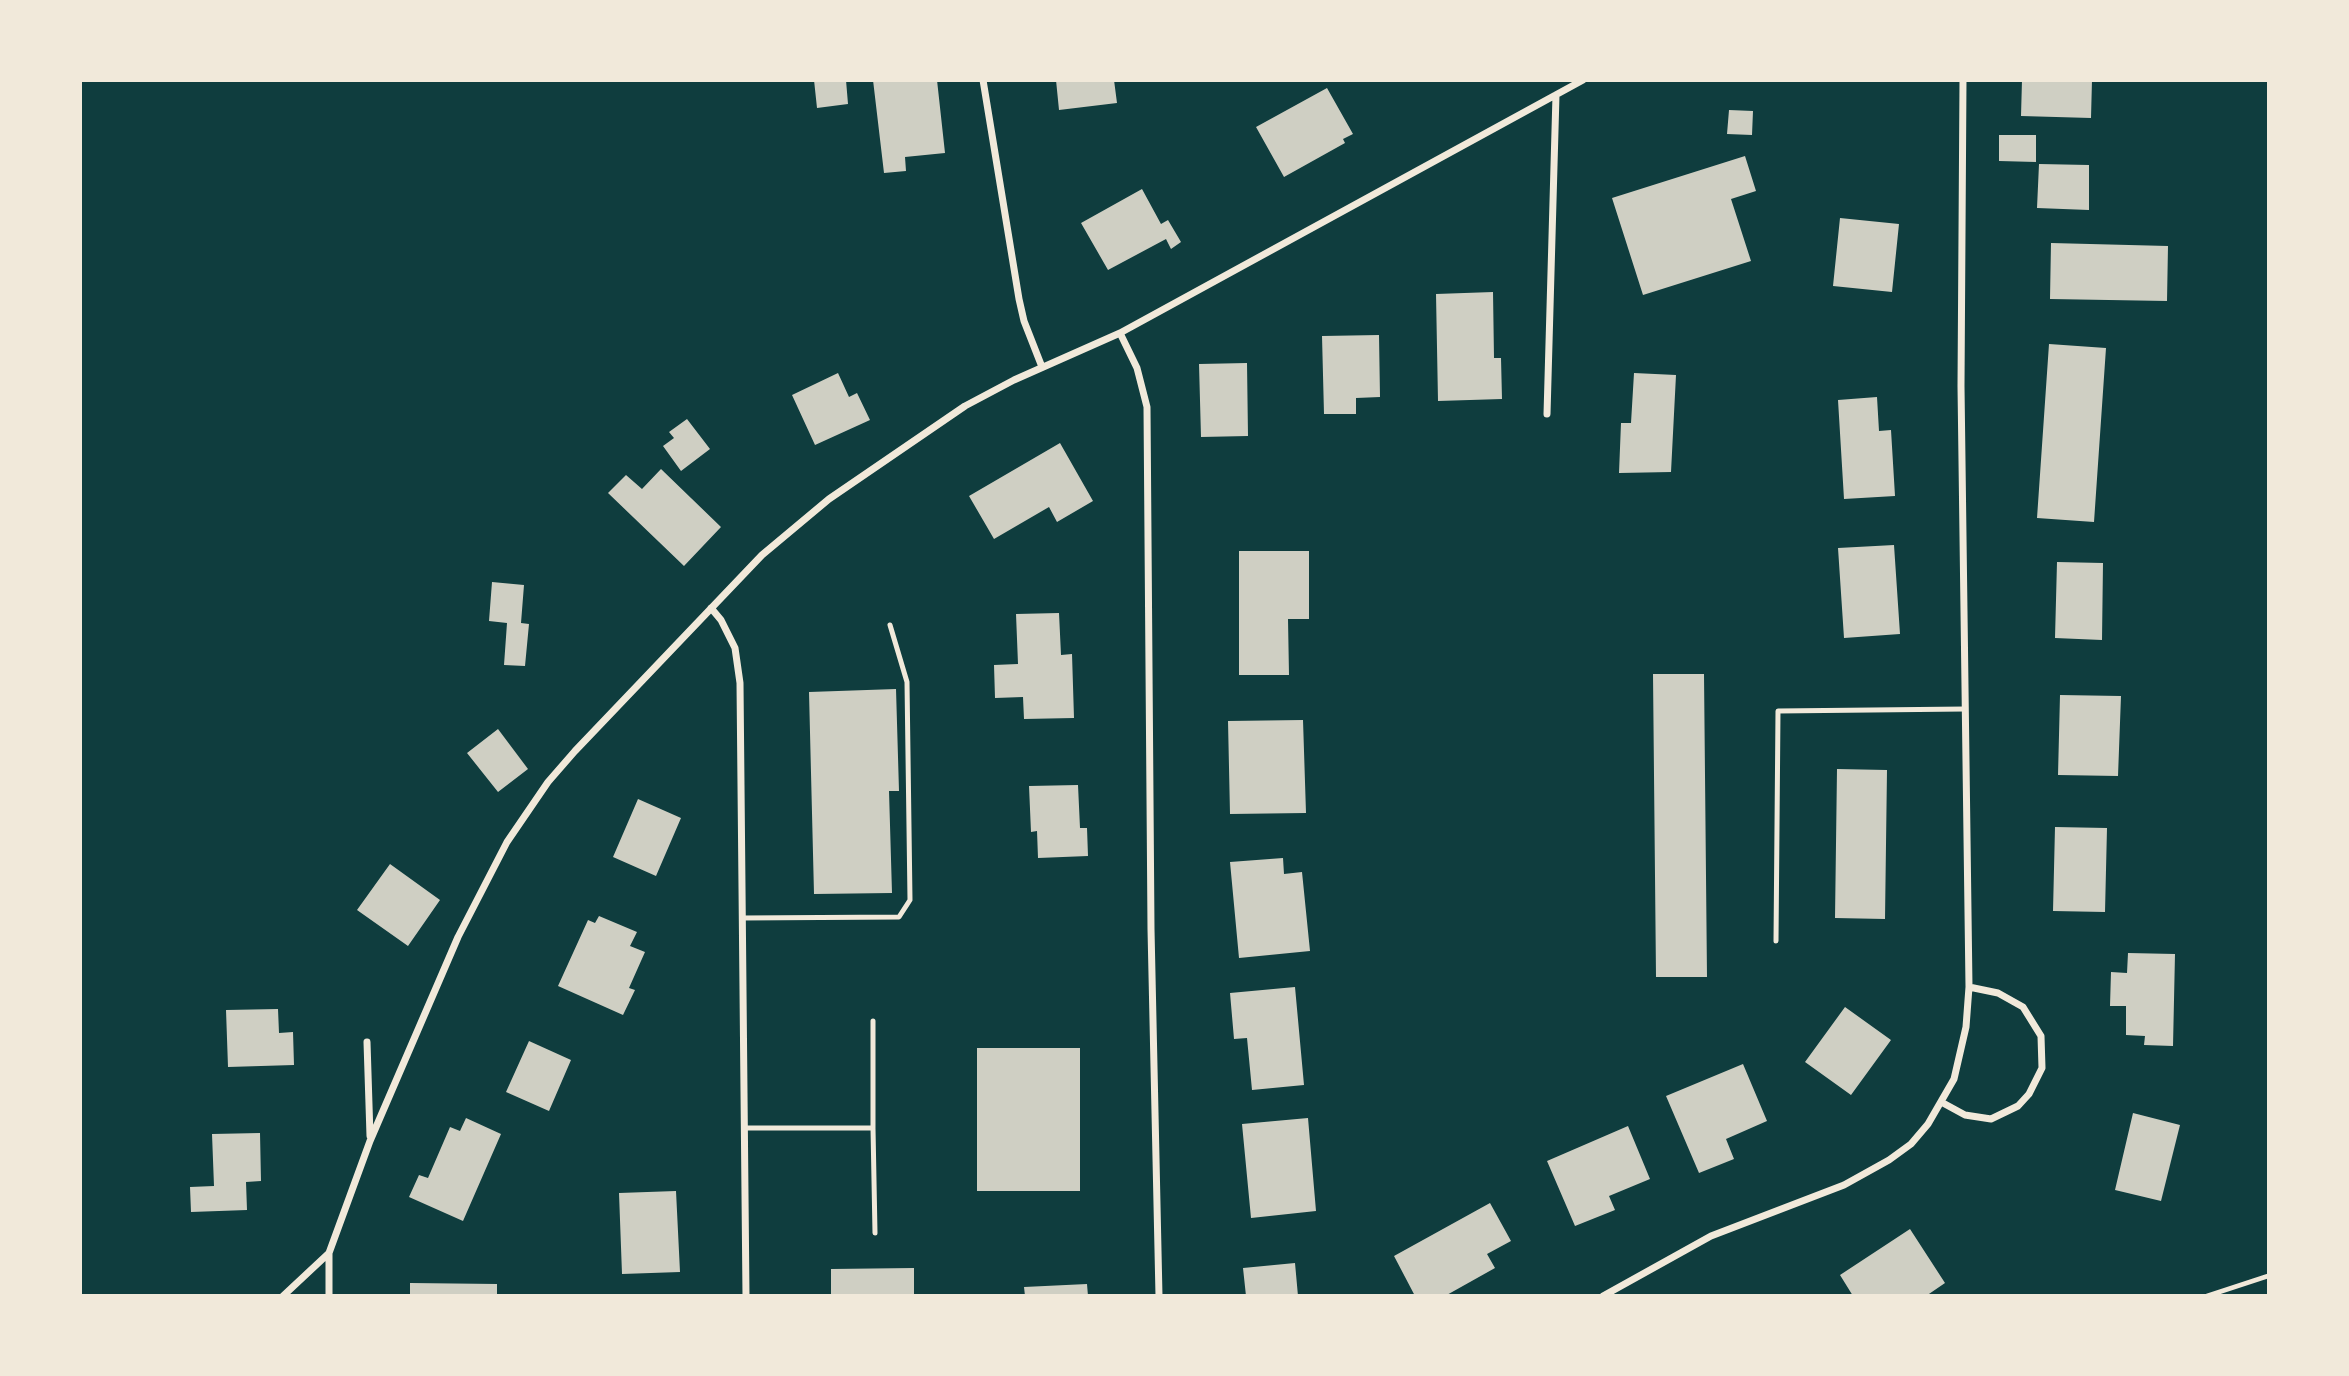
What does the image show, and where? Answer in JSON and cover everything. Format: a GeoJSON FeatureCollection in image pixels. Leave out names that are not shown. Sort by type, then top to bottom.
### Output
{"type":"FeatureCollection","features":[{"type":"Feature","properties":{"kind":"street"},"geometry":{"type":"LineString","coordinates":[[984,80],[1019,299],[1042,367]]}},
{"type":"Feature","properties":{"kind":"street"},"geometry":{"type":"LineString","coordinates":[[330,1296],[329,1253],[370,1141],[473,903],[507,842],[566,761],[782,537],[868,471],[965,406],[1042,367],[1120,333],[1583,80]]}},
{"type":"Feature","properties":{"kind":"street"},"geometry":{"type":"LineString","coordinates":[[1603,1296],[1711,1236],[1866,1174],[1911,1144],[1943,1103],[1962,1054],[1969,987],[1961,386],[1963,80]]}},
{"type":"Feature","properties":{"kind":"street"},"geometry":{"type":"LineString","coordinates":[[1547,414],[1556,95]]}},
{"type":"Feature","properties":{"kind":"street"},"geometry":{"type":"LineString","coordinates":[[1120,333],[1137,368],[1147,407],[1151,929],[1159,1296]]}},
{"type":"Feature","properties":{"kind":"street"},"geometry":{"type":"LineString","coordinates":[[711,608],[729,633],[739,666],[746,1296]]}},
{"type":"Feature","properties":{"kind":"street"},"geometry":{"type":"LineString","coordinates":[[1943,1103],[1965,1115],[1991,1119],[2018,1106],[2037,1082],[2042,1068],[2041,1036],[2023,1007],[1998,993],[1969,987]]}},
{"type":"Feature","properties":{"kind":"street"},"geometry":{"type":"LineString","coordinates":[[367,1042],[370,1141]]}},
{"type":"Feature","properties":{"kind":"street"},"geometry":{"type":"LineString","coordinates":[[283,1296],[329,1253]]}},
{"type":"Feature","properties":{"kind":"lane"},"geometry":{"type":"LineString","coordinates":[[742,918],[898,917],[910,900],[907,682],[890,625]]}},
{"type":"Feature","properties":{"kind":"lane"},"geometry":{"type":"LineString","coordinates":[[1776,941],[1778,711],[1965,709]]}},
{"type":"Feature","properties":{"kind":"lane"},"geometry":{"type":"LineString","coordinates":[[873,1021],[875,1233]]}},
{"type":"Feature","properties":{"kind":"lane"},"geometry":{"type":"LineString","coordinates":[[744,1128],[873,1128]]}},
{"type":"Feature","properties":{"kind":"path"},"geometry":{"type":"LineString","coordinates":[[2207,1296],[2269,1276]]}},
{"type":"Feature","properties":{"kind":"building"},"geometry":{"type":"Polygon","coordinates":[[[814,80],[846,80],[848,104],[817,108],[814,80]]]}},
{"type":"Feature","properties":{"kind":"building"},"geometry":{"type":"Polygon","coordinates":[[[873,80],[937,80],[945,153],[905,157],[906,171],[884,173],[873,80]]]}},
{"type":"Feature","properties":{"kind":"building"},"geometry":{"type":"Polygon","coordinates":[[[1056,80],[1114,80],[1117,103],[1059,110],[1056,80]]]}},
{"type":"Feature","properties":{"kind":"building"},"geometry":{"type":"Polygon","coordinates":[[[2022,80],[2092,80],[2091,118],[2021,116],[2022,80]]]}},
{"type":"Feature","properties":{"kind":"building"},"geometry":{"type":"Polygon","coordinates":[[[1327,88],[1353,134],[1343,139],[1345,143],[1284,177],[1256,127],[1327,88]]]}},
{"type":"Feature","properties":{"kind":"building"},"geometry":{"type":"Polygon","coordinates":[[[1729,110],[1753,111],[1752,135],[1727,134],[1729,110]]]}},
{"type":"Feature","properties":{"kind":"building"},"geometry":{"type":"Polygon","coordinates":[[[1999,135],[2036,135],[2036,162],[1999,161],[1999,135]]]}},
{"type":"Feature","properties":{"kind":"building"},"geometry":{"type":"Polygon","coordinates":[[[1745,156],[1756,191],[1731,199],[1751,261],[1643,295],[1612,198],[1745,156]]]}},
{"type":"Feature","properties":{"kind":"building"},"geometry":{"type":"Polygon","coordinates":[[[2039,164],[2089,165],[2089,210],[2037,208],[2039,164]]]}},
{"type":"Feature","properties":{"kind":"building"},"geometry":{"type":"Polygon","coordinates":[[[1142,189],[1161,224],[1168,220],[1181,242],[1171,249],[1166,239],[1108,270],[1081,223],[1142,189]]]}},
{"type":"Feature","properties":{"kind":"building"},"geometry":{"type":"Polygon","coordinates":[[[1840,218],[1899,224],[1892,292],[1833,286],[1840,218]]]}},
{"type":"Feature","properties":{"kind":"building"},"geometry":{"type":"Polygon","coordinates":[[[2051,243],[2168,246],[2167,301],[2050,299],[2051,243]]]}},
{"type":"Feature","properties":{"kind":"building"},"geometry":{"type":"Polygon","coordinates":[[[1493,292],[1494,358],[1501,358],[1502,399],[1438,401],[1436,294],[1493,292]]]}},
{"type":"Feature","properties":{"kind":"building"},"geometry":{"type":"Polygon","coordinates":[[[1379,335],[1380,397],[1356,398],[1356,414],[1324,414],[1322,336],[1379,335]]]}},
{"type":"Feature","properties":{"kind":"building"},"geometry":{"type":"Polygon","coordinates":[[[2049,344],[2106,348],[2094,522],[2037,518],[2049,344]]]}},
{"type":"Feature","properties":{"kind":"building"},"geometry":{"type":"Polygon","coordinates":[[[1247,363],[1248,436],[1201,437],[1199,364],[1247,363]]]}},
{"type":"Feature","properties":{"kind":"building"},"geometry":{"type":"Polygon","coordinates":[[[838,373],[849,397],[857,393],[870,420],[815,445],[792,395],[838,373]]]}},
{"type":"Feature","properties":{"kind":"building"},"geometry":{"type":"Polygon","coordinates":[[[1634,373],[1676,375],[1671,472],[1619,473],[1621,423],[1631,423],[1634,373]]]}},
{"type":"Feature","properties":{"kind":"building"},"geometry":{"type":"Polygon","coordinates":[[[1877,397],[1879,431],[1891,430],[1895,496],[1844,499],[1838,400],[1877,397]]]}},
{"type":"Feature","properties":{"kind":"building"},"geometry":{"type":"Polygon","coordinates":[[[687,419],[710,449],[681,471],[663,446],[674,438],[669,432],[687,419]]]}},
{"type":"Feature","properties":{"kind":"building"},"geometry":{"type":"Polygon","coordinates":[[[1060,443],[1093,501],[1057,522],[1049,507],[994,539],[969,496],[1060,443]]]}},
{"type":"Feature","properties":{"kind":"building"},"geometry":{"type":"Polygon","coordinates":[[[661,469],[721,527],[684,566],[608,493],[626,475],[642,489],[661,469]]]}},
{"type":"Feature","properties":{"kind":"building"},"geometry":{"type":"Polygon","coordinates":[[[1894,545],[1900,634],[1844,638],[1838,548],[1894,545]]]}},
{"type":"Feature","properties":{"kind":"building"},"geometry":{"type":"Polygon","coordinates":[[[1239,551],[1309,551],[1309,619],[1288,619],[1289,675],[1239,675],[1239,551]]]}},
{"type":"Feature","properties":{"kind":"building"},"geometry":{"type":"Polygon","coordinates":[[[2057,562],[2103,563],[2102,640],[2055,638],[2057,562]]]}},
{"type":"Feature","properties":{"kind":"building"},"geometry":{"type":"Polygon","coordinates":[[[492,582],[524,585],[521,623],[529,624],[525,666],[504,665],[507,623],[489,621],[492,582]]]}},
{"type":"Feature","properties":{"kind":"building"},"geometry":{"type":"Polygon","coordinates":[[[1059,613],[1061,655],[1072,654],[1074,718],[1024,719],[1023,697],[995,698],[994,665],[1018,664],[1016,614],[1059,613]]]}},
{"type":"Feature","properties":{"kind":"building"},"geometry":{"type":"Polygon","coordinates":[[[1653,674],[1704,674],[1707,977],[1656,977],[1653,674]]]}},
{"type":"Feature","properties":{"kind":"building"},"geometry":{"type":"Polygon","coordinates":[[[896,689],[899,791],[889,791],[892,893],[814,894],[809,692],[896,689]]]}},
{"type":"Feature","properties":{"kind":"building"},"geometry":{"type":"Polygon","coordinates":[[[2060,695],[2121,696],[2118,776],[2058,775],[2060,695]]]}},
{"type":"Feature","properties":{"kind":"building"},"geometry":{"type":"Polygon","coordinates":[[[1303,720],[1306,813],[1230,814],[1228,721],[1303,720]]]}},
{"type":"Feature","properties":{"kind":"building"},"geometry":{"type":"Polygon","coordinates":[[[498,729],[528,769],[498,792],[467,753],[498,729]]]}},
{"type":"Feature","properties":{"kind":"building"},"geometry":{"type":"Polygon","coordinates":[[[1837,769],[1887,770],[1885,919],[1835,918],[1837,769]]]}},
{"type":"Feature","properties":{"kind":"building"},"geometry":{"type":"Polygon","coordinates":[[[1078,785],[1080,828],[1087,828],[1088,856],[1038,858],[1037,831],[1031,832],[1029,786],[1078,785]]]}},
{"type":"Feature","properties":{"kind":"building"},"geometry":{"type":"Polygon","coordinates":[[[638,799],[681,818],[656,876],[613,857],[638,799]]]}},
{"type":"Feature","properties":{"kind":"building"},"geometry":{"type":"Polygon","coordinates":[[[2055,827],[2107,828],[2105,912],[2053,911],[2055,827]]]}},
{"type":"Feature","properties":{"kind":"building"},"geometry":{"type":"Polygon","coordinates":[[[1283,858],[1284,874],[1302,872],[1310,951],[1239,958],[1230,862],[1283,858]]]}},
{"type":"Feature","properties":{"kind":"building"},"geometry":{"type":"Polygon","coordinates":[[[390,864],[440,900],[408,946],[357,910],[390,864]]]}},
{"type":"Feature","properties":{"kind":"building"},"geometry":{"type":"Polygon","coordinates":[[[599,916],[637,932],[630,946],[645,952],[629,988],[635,990],[623,1015],[558,986],[588,920],[595,923],[599,916]]]}},
{"type":"Feature","properties":{"kind":"building"},"geometry":{"type":"Polygon","coordinates":[[[2128,953],[2175,954],[2173,1046],[2144,1045],[2145,1036],[2126,1035],[2126,1006],[2110,1006],[2111,972],[2127,973],[2128,953]]]}},
{"type":"Feature","properties":{"kind":"building"},"geometry":{"type":"Polygon","coordinates":[[[1295,987],[1304,1085],[1252,1090],[1247,1038],[1234,1039],[1230,993],[1295,987]]]}},
{"type":"Feature","properties":{"kind":"building"},"geometry":{"type":"Polygon","coordinates":[[[1845,1007],[1891,1040],[1851,1095],[1805,1062],[1845,1007]]]}},
{"type":"Feature","properties":{"kind":"building"},"geometry":{"type":"Polygon","coordinates":[[[278,1009],[279,1033],[293,1032],[294,1065],[228,1067],[226,1010],[278,1009]]]}},
{"type":"Feature","properties":{"kind":"building"},"geometry":{"type":"Polygon","coordinates":[[[529,1041],[571,1060],[549,1111],[506,1092],[529,1041]]]}},
{"type":"Feature","properties":{"kind":"building"},"geometry":{"type":"Polygon","coordinates":[[[977,1048],[1080,1048],[1080,1191],[977,1191],[977,1048]]]}},
{"type":"Feature","properties":{"kind":"building"},"geometry":{"type":"Polygon","coordinates":[[[1743,1064],[1767,1121],[1726,1139],[1734,1159],[1699,1173],[1666,1096],[1743,1064]]]}},
{"type":"Feature","properties":{"kind":"building"},"geometry":{"type":"Polygon","coordinates":[[[2133,1113],[2180,1125],[2161,1201],[2115,1190],[2133,1113]]]}},
{"type":"Feature","properties":{"kind":"building"},"geometry":{"type":"Polygon","coordinates":[[[466,1118],[501,1134],[463,1221],[409,1197],[419,1175],[428,1178],[450,1127],[460,1131],[466,1118]]]}},
{"type":"Feature","properties":{"kind":"building"},"geometry":{"type":"Polygon","coordinates":[[[1308,1118],[1316,1211],[1251,1218],[1242,1124],[1308,1118]]]}},
{"type":"Feature","properties":{"kind":"building"},"geometry":{"type":"Polygon","coordinates":[[[1628,1126],[1650,1179],[1609,1196],[1615,1210],[1575,1226],[1547,1161],[1628,1126]]]}},
{"type":"Feature","properties":{"kind":"building"},"geometry":{"type":"Polygon","coordinates":[[[260,1133],[261,1181],[246,1182],[247,1210],[191,1212],[190,1187],[214,1186],[212,1134],[260,1133]]]}},
{"type":"Feature","properties":{"kind":"building"},"geometry":{"type":"Polygon","coordinates":[[[676,1191],[680,1272],[622,1274],[619,1193],[676,1191]]]}},
{"type":"Feature","properties":{"kind":"building"},"geometry":{"type":"Polygon","coordinates":[[[1490,1203],[1511,1241],[1487,1254],[1495,1268],[1445,1296],[1415,1296],[1394,1256],[1490,1203]]]}},
{"type":"Feature","properties":{"kind":"building"},"geometry":{"type":"Polygon","coordinates":[[[1910,1229],[1945,1283],[1926,1296],[1853,1296],[1840,1275],[1910,1229]]]}},
{"type":"Feature","properties":{"kind":"building"},"geometry":{"type":"Polygon","coordinates":[[[1295,1263],[1298,1296],[1246,1296],[1243,1268],[1295,1263]]]}},
{"type":"Feature","properties":{"kind":"building"},"geometry":{"type":"Polygon","coordinates":[[[914,1268],[914,1296],[831,1296],[831,1269],[914,1268]]]}},
{"type":"Feature","properties":{"kind":"building"},"geometry":{"type":"Polygon","coordinates":[[[410,1283],[497,1284],[497,1296],[410,1296],[410,1283]]]}},
{"type":"Feature","properties":{"kind":"building"},"geometry":{"type":"Polygon","coordinates":[[[1087,1284],[1088,1296],[1025,1296],[1024,1287],[1087,1284]]]}}]}
